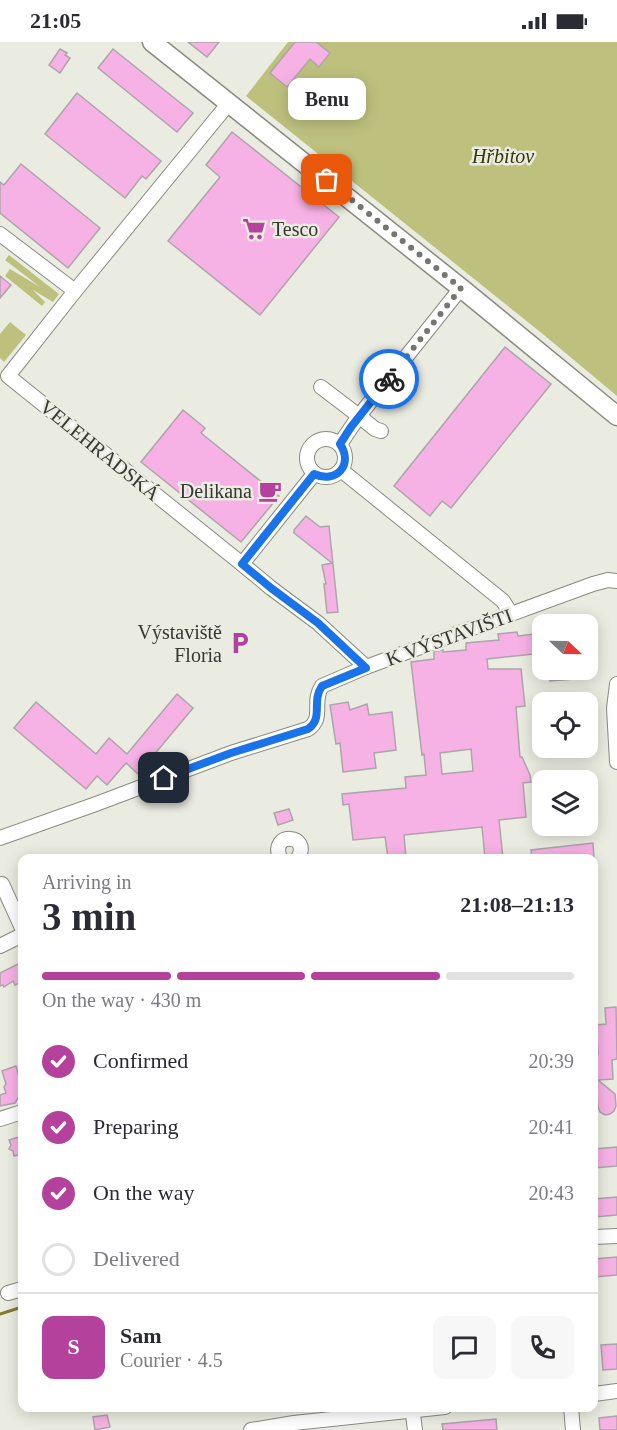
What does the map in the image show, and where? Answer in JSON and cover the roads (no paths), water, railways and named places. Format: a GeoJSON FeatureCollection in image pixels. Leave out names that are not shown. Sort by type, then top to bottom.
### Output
{"type":"FeatureCollection","features":[{"type":"Feature","properties":{"kind":"main road"},"geometry":{"type":"LineString","coordinates":[[152,42],[461,288],[617,416]]}},
{"type":"Feature","properties":{"kind":"street"},"geometry":{"type":"LineString","coordinates":[[0,234],[75,291],[229,103]]}},
{"type":"Feature","properties":{"kind":"street"},"geometry":{"type":"LineString","coordinates":[[340,444],[359,416],[461,288]]}},
{"type":"Feature","properties":{"kind":"street","name":"VELEHRADSKÁ"},"geometry":{"type":"LineString","coordinates":[[75,291],[8,376],[242,564]]}},
{"type":"Feature","properties":{"kind":"street"},"geometry":{"type":"LineString","coordinates":[[321,387],[375,429],[381,431]]}},
{"type":"Feature","properties":{"kind":"street"},"geometry":{"type":"LineString","coordinates":[[327,439],[340,444],[345,457],[341,470],[328,478],[314,474],[307,462],[306,455],[309,448],[320,440],[327,439]]}},
{"type":"Feature","properties":{"kind":"street"},"geometry":{"type":"LineString","coordinates":[[341,470],[503,602],[511,614]]}},
{"type":"Feature","properties":{"kind":"street"},"geometry":{"type":"LineString","coordinates":[[242,564],[314,474]]}},
{"type":"Feature","properties":{"kind":"street","name":"K VÝSTAVIŠTI"},"geometry":{"type":"LineString","coordinates":[[242,564],[318,623],[366,668]]}},
{"type":"Feature","properties":{"kind":"street","name":"K VÝSTAVIŠTI"},"geometry":{"type":"LineString","coordinates":[[0,838],[231,753],[308,729],[313,725],[317,716],[316,698],[322,686],[511,614],[601,582],[617,581]]}},
{"type":"Feature","properties":{"kind":"street"},"geometry":{"type":"LineString","coordinates":[[617,684],[614,708],[617,762]]}},
{"type":"Feature","properties":{"kind":"street"},"geometry":{"type":"LineString","coordinates":[[278,854],[279,844],[284,839],[291,838],[300,844],[302,850],[300,854]]}},
{"type":"Feature","properties":{"kind":"street"},"geometry":{"type":"LineString","coordinates":[[2,884],[18,919]]}},
{"type":"Feature","properties":{"kind":"street"},"geometry":{"type":"LineString","coordinates":[[0,946],[18,937]]}},
{"type":"Feature","properties":{"kind":"street"},"geometry":{"type":"LineString","coordinates":[[0,1119],[18,1113]]}},
{"type":"Feature","properties":{"kind":"street"},"geometry":{"type":"LineString","coordinates":[[598,1237],[617,1236]]}},
{"type":"Feature","properties":{"kind":"street"},"geometry":{"type":"LineString","coordinates":[[8,1293],[18,1290]]}},
{"type":"Feature","properties":{"kind":"street"},"geometry":{"type":"LineString","coordinates":[[598,1393],[617,1391]]}},
{"type":"Feature","properties":{"kind":"street"},"geometry":{"type":"LineString","coordinates":[[250,1430],[381,1412]]}},
{"type":"Feature","properties":{"kind":"street"},"geometry":{"type":"LineString","coordinates":[[413,1412],[415,1430]]}},
{"type":"Feature","properties":{"kind":"street"},"geometry":{"type":"LineString","coordinates":[[571,1412],[573,1430]]}},
{"type":"Feature","properties":{"kind":"waterway"},"geometry":{"type":"LineString","coordinates":[[0,1314],[18,1308]]}},
{"type":"Feature","properties":{"kind":"place","name":"Benu"},"geometry":{"type":"Point","coordinates":[327,180]}},
{"type":"Feature","properties":{"kind":"place","name":"Tesco"},"geometry":{"type":"Point","coordinates":[254,229]}},
{"type":"Feature","properties":{"kind":"place","name":"Delikana"},"geometry":{"type":"Point","coordinates":[270,491]}},
{"type":"Feature","properties":{"kind":"place","name":"Výstaviště Floria"},"geometry":{"type":"Point","coordinates":[240,643]}},
{"type":"Feature","properties":{"kind":"park label","name":"Hřbitov"},"geometry":{"type":"Point","coordinates":[503,156]}}]}
